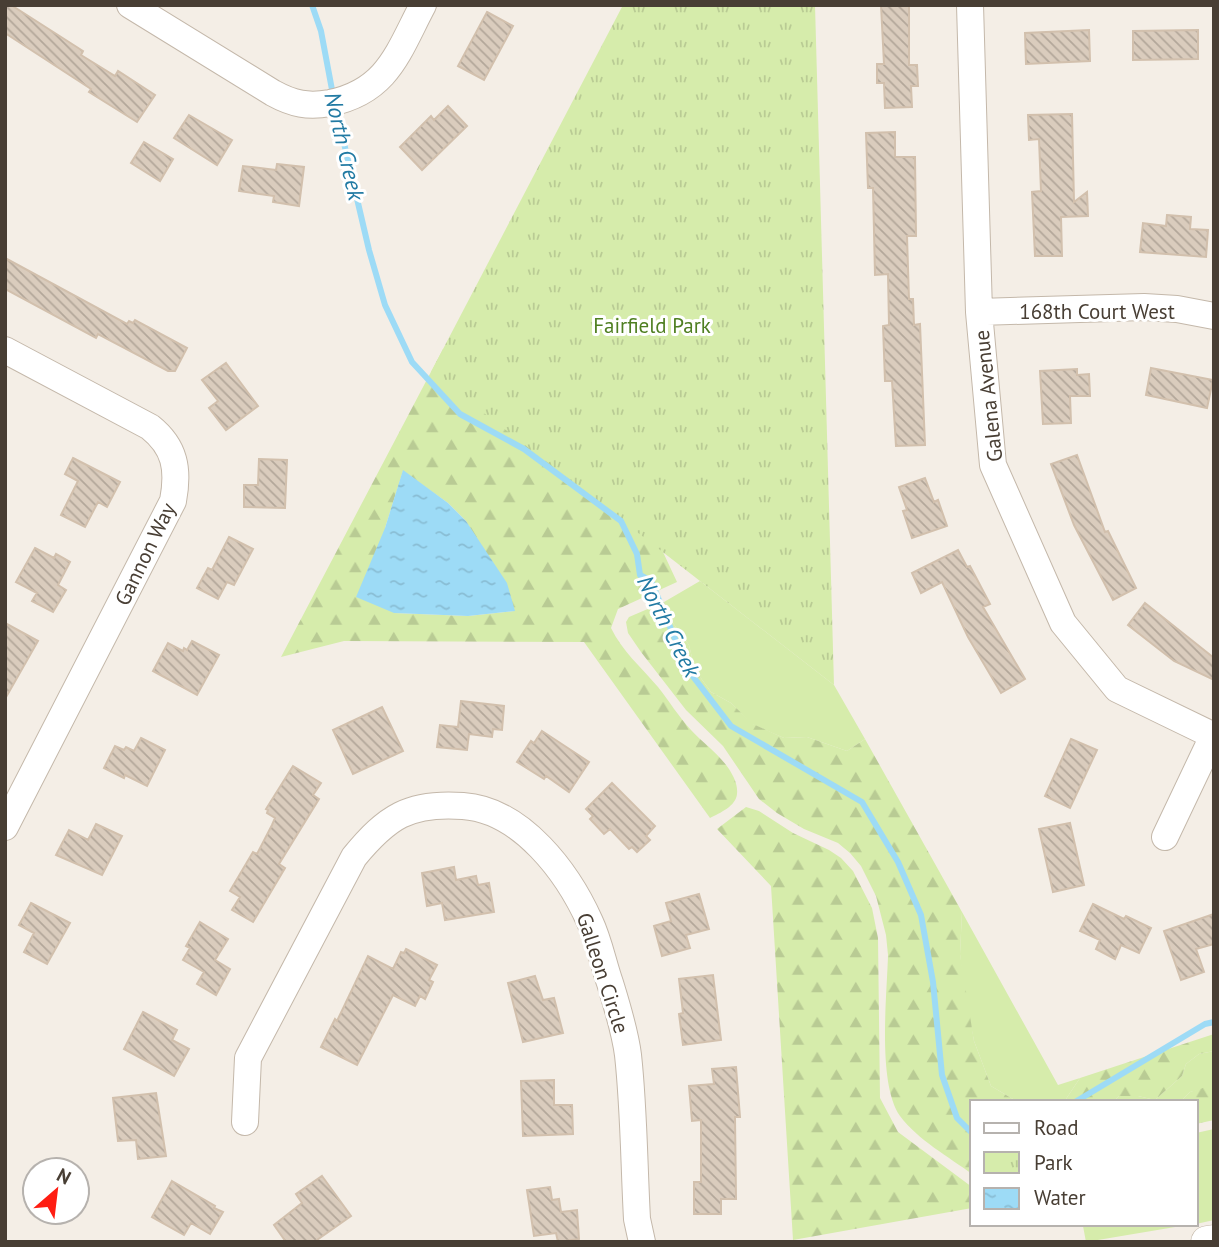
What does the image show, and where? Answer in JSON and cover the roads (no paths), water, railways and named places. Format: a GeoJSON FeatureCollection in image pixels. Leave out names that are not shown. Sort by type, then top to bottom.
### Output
{"type":"FeatureCollection","features":[{"type":"Feature","properties":{"kind":"street"},"geometry":{"type":"LineString","coordinates":[[130,5],[273,93],[291,103],[310,106],[343,100],[361,94],[373,86],[392,65],[423,5]]}},
{"type":"Feature","properties":{"kind":"street","name":"Galena Avenue"},"geometry":{"type":"LineString","coordinates":[[970,5],[979,312],[993,465],[1063,624],[1117,689],[1213,736]]}},
{"type":"Feature","properties":{"kind":"street","name":"168th Court West"},"geometry":{"type":"LineString","coordinates":[[979,312],[1144,307],[1177,309],[1214,316]]}},
{"type":"Feature","properties":{"kind":"street","name":"Gannon Way"},"geometry":{"type":"LineString","coordinates":[[5,350],[150,426],[163,437],[170,451],[176,467],[177,484],[173,501],[5,827]]}},
{"type":"Feature","properties":{"kind":"street"},"geometry":{"type":"LineString","coordinates":[[1165,837],[1213,736]]}},
{"type":"Feature","properties":{"kind":"street","name":"Galleon Circle"},"geometry":{"type":"LineString","coordinates":[[245,1122],[247,1058],[354,857],[391,819],[418,807],[474,807],[500,817],[528,837],[554,863],[575,892],[592,925],[618,1010],[628,1054],[637,1219],[642,1242]]}},
{"type":"Feature","properties":{"kind":"street"},"geometry":{"type":"LineString","coordinates":[[1207,1242],[1214,1241]]}},
{"type":"Feature","properties":{"kind":"water"},"geometry":{"type":"Polygon","coordinates":[[[403,470],[448,503],[466,521],[507,583],[515,611],[468,616],[394,613],[356,597],[385,528],[403,470]]]}},
{"type":"Feature","properties":{"kind":"waterway","name":"North Creek"},"geometry":{"type":"LineString","coordinates":[[312,5],[321,31],[333,95]]}},
{"type":"Feature","properties":{"kind":"waterway","name":"North Creek"},"geometry":{"type":"LineString","coordinates":[[336,109],[369,250],[385,305],[412,362],[460,414],[524,449],[621,521],[637,554],[640,575],[651,581],[688,670],[731,726],[862,802],[898,862],[921,915],[933,982],[942,1075],[957,1118],[970,1131]]}},
{"type":"Feature","properties":{"kind":"waterway"},"geometry":{"type":"LineString","coordinates":[[1078,1100],[1205,1024],[1214,1022]]}},
{"type":"Feature","properties":{"kind":"park label","name":"Fairfield Park"},"geometry":{"type":"Point","coordinates":[652,325]}}]}
